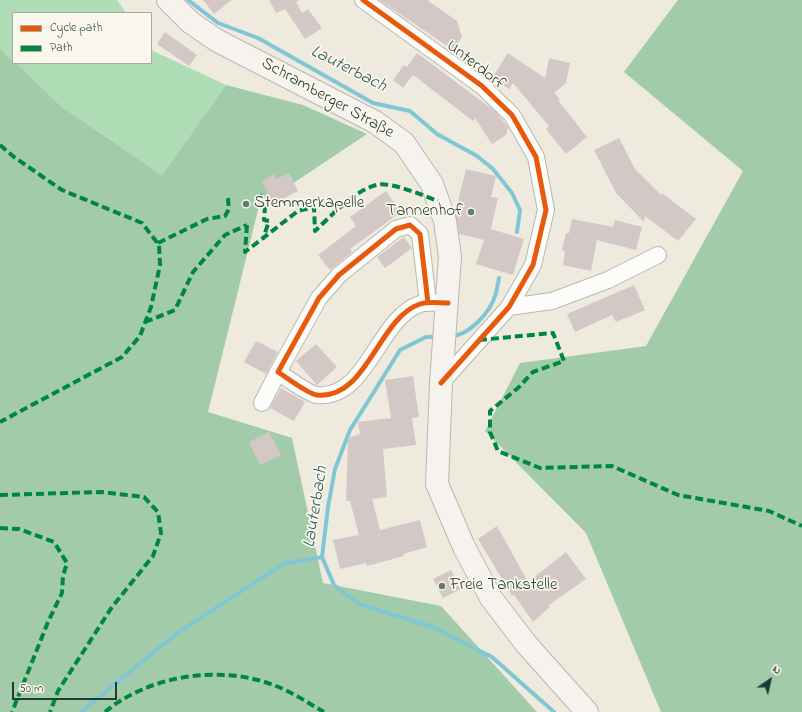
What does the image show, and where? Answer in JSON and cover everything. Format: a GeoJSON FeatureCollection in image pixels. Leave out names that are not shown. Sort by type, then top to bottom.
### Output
{"type":"FeatureCollection","features":[{"type":"Feature","properties":{"kind":"main road","name":"Schramberger Straße"},"geometry":{"type":"LineString","coordinates":[[168,0],[190,22],[216,40],[376,122],[404,142],[432,184],[445,221],[450,257],[441,309],[444,350],[441,383],[437,484],[464,547],[488,592],[507,621],[587,712]]}},
{"type":"Feature","properties":{"kind":"street","name":"Unterdorf"},"geometry":{"type":"LineString","coordinates":[[364,0],[482,86],[512,115],[536,157],[546,210],[533,265],[509,307],[441,383]]}},
{"type":"Feature","properties":{"kind":"street"},"geometry":{"type":"LineString","coordinates":[[262,403],[278,372],[319,298],[339,275],[396,229],[410,225],[420,234],[441,309],[420,304],[400,316],[356,378],[333,394],[315,395],[278,372]]}},
{"type":"Feature","properties":{"kind":"street"},"geometry":{"type":"LineString","coordinates":[[509,307],[552,301],[608,280],[658,256]]}},
{"type":"Feature","properties":{"kind":"green space"},"geometry":{"type":"Polygon","coordinates":[[[0,0],[117,0],[125,12],[12,12],[12,60],[0,48],[0,0]]]}},
{"type":"Feature","properties":{"kind":"green space"},"geometry":{"type":"Polygon","coordinates":[[[678,0],[802,0],[802,712],[661,712],[586,533],[485,431],[520,363],[646,346],[743,171],[624,72],[678,0]]]}},
{"type":"Feature","properties":{"kind":"green space"},"geometry":{"type":"Polygon","coordinates":[[[0,48],[12,60],[12,64],[17,64],[62,107],[162,175],[226,85],[303,105],[367,134],[259,206],[208,412],[292,438],[323,583],[441,606],[537,712],[0,712],[0,48]]]}},
{"type":"Feature","properties":{"kind":"green space"},"geometry":{"type":"Polygon","coordinates":[[[152,50],[226,85],[162,175],[62,107],[17,64],[152,64],[152,50]]]}},
{"type":"Feature","properties":{"kind":"building"},"geometry":{"type":"Polygon","coordinates":[[[203,0],[232,0],[214,14],[203,0]]]}},
{"type":"Feature","properties":{"kind":"building"},"geometry":{"type":"Polygon","coordinates":[[[269,0],[299,0],[296,2],[302,13],[308,9],[322,28],[305,39],[285,9],[276,13],[269,0]]]}},
{"type":"Feature","properties":{"kind":"building"},"geometry":{"type":"Polygon","coordinates":[[[379,0],[427,0],[457,21],[462,37],[453,50],[379,0]]]}},
{"type":"Feature","properties":{"kind":"building"},"geometry":{"type":"Polygon","coordinates":[[[165,32],[197,55],[189,66],[157,44],[165,32]]]}},
{"type":"Feature","properties":{"kind":"building"},"geometry":{"type":"Polygon","coordinates":[[[417,53],[496,112],[508,127],[506,135],[492,144],[475,118],[473,121],[413,75],[403,88],[393,80],[404,65],[407,67],[417,53]]]}},
{"type":"Feature","properties":{"kind":"building"},"geometry":{"type":"Polygon","coordinates":[[[508,53],[545,78],[549,58],[570,63],[566,83],[554,93],[560,99],[558,100],[587,137],[566,154],[546,129],[549,126],[513,83],[509,89],[492,78],[508,53]]]}},
{"type":"Feature","properties":{"kind":"building"},"geometry":{"type":"Polygon","coordinates":[[[619,138],[635,169],[661,195],[662,193],[696,219],[678,241],[645,216],[644,222],[616,193],[594,150],[619,138]]]}},
{"type":"Feature","properties":{"kind":"building"},"geometry":{"type":"Polygon","coordinates":[[[466,169],[496,176],[491,197],[498,198],[491,229],[524,239],[513,275],[476,264],[484,240],[459,234],[455,213],[466,169]]]}},
{"type":"Feature","properties":{"kind":"building"},"geometry":{"type":"Polygon","coordinates":[[[289,173],[298,191],[273,204],[262,181],[274,174],[276,179],[289,173]]]}},
{"type":"Feature","properties":{"kind":"building"},"geometry":{"type":"Polygon","coordinates":[[[386,191],[401,212],[350,249],[352,252],[330,270],[318,255],[356,226],[350,217],[386,191]]]}},
{"type":"Feature","properties":{"kind":"building"},"geometry":{"type":"Polygon","coordinates":[[[572,219],[613,227],[615,220],[642,227],[636,250],[597,240],[591,271],[563,265],[565,251],[562,250],[566,233],[569,233],[572,219]]]}},
{"type":"Feature","properties":{"kind":"building"},"geometry":{"type":"Polygon","coordinates":[[[404,237],[412,248],[385,268],[377,257],[404,237]]]}},
{"type":"Feature","properties":{"kind":"building"},"geometry":{"type":"Polygon","coordinates":[[[634,285],[645,310],[616,322],[612,315],[575,332],[567,314],[634,285]]]}},
{"type":"Feature","properties":{"kind":"building"},"geometry":{"type":"Polygon","coordinates":[[[256,341],[278,352],[266,374],[244,362],[256,341]]]}},
{"type":"Feature","properties":{"kind":"building"},"geometry":{"type":"Polygon","coordinates":[[[316,344],[337,367],[317,385],[296,361],[316,344]]]}},
{"type":"Feature","properties":{"kind":"building"},"geometry":{"type":"Polygon","coordinates":[[[413,376],[419,417],[412,418],[416,445],[383,449],[387,497],[372,499],[380,530],[420,520],[427,547],[403,554],[404,556],[367,566],[366,563],[340,569],[333,540],[359,535],[350,501],[346,501],[348,438],[360,434],[358,422],[391,418],[385,380],[413,376]]]}},
{"type":"Feature","properties":{"kind":"building"},"geometry":{"type":"Polygon","coordinates":[[[281,388],[305,402],[294,421],[270,408],[281,388]]]}},
{"type":"Feature","properties":{"kind":"building"},"geometry":{"type":"Polygon","coordinates":[[[269,432],[281,455],[260,465],[249,442],[269,432]]]}},
{"type":"Feature","properties":{"kind":"building"},"geometry":{"type":"Polygon","coordinates":[[[497,526],[528,582],[566,552],[586,579],[549,605],[550,607],[533,622],[514,595],[512,596],[478,539],[497,526]]]}},
{"type":"Feature","properties":{"kind":"building"},"geometry":{"type":"Polygon","coordinates":[[[451,570],[461,589],[443,598],[433,579],[451,570]]]}},
{"type":"Feature","properties":{"kind":"waterway","name":"Lauterbach"},"geometry":{"type":"LineString","coordinates":[[188,0],[218,23],[258,38],[373,103],[410,111],[437,134],[477,156],[493,169],[512,193],[520,210],[517,232]]}},
{"type":"Feature","properties":{"kind":"waterway","name":"Lauterbach"},"geometry":{"type":"LineString","coordinates":[[451,336],[458,335],[472,328],[484,316],[495,296],[499,278]]}},
{"type":"Feature","properties":{"kind":"waterway","name":"Lauterbach"},"geometry":{"type":"LineString","coordinates":[[438,337],[426,337],[400,350],[350,430],[335,469],[328,507],[322,557],[334,585],[359,604],[433,627],[492,657],[554,712]]}},
{"type":"Feature","properties":{"kind":"waterway"},"geometry":{"type":"LineString","coordinates":[[81,712],[176,634],[283,564],[322,557]]}},
{"type":"Feature","properties":{"kind":"marked path"},"geometry":{"type":"LineString","coordinates":[[0,145],[14,157],[62,190],[142,223],[159,245],[160,265],[151,307],[140,336],[122,357],[0,422]]}},
{"type":"Feature","properties":{"kind":"marked path"},"geometry":{"type":"LineString","coordinates":[[247,225],[245,252],[298,211],[314,207],[315,231],[351,198],[376,185],[382,184],[398,187],[438,201]]}},
{"type":"Feature","properties":{"kind":"marked path"},"geometry":{"type":"LineString","coordinates":[[260,194],[265,207],[264,220],[269,221],[263,239]]}},
{"type":"Feature","properties":{"kind":"marked path"},"geometry":{"type":"LineString","coordinates":[[158,243],[207,219],[225,216],[229,209],[228,200],[234,199]]}},
{"type":"Feature","properties":{"kind":"marked path"},"geometry":{"type":"LineString","coordinates":[[145,322],[175,310],[193,272],[225,235],[247,225]]}},
{"type":"Feature","properties":{"kind":"marked path"},"geometry":{"type":"LineString","coordinates":[[479,340],[553,333],[564,361],[533,372],[518,388],[490,411],[490,432],[498,451],[540,468],[612,466],[678,495],[769,511],[802,526]]}},
{"type":"Feature","properties":{"kind":"marked path"},"geometry":{"type":"LineString","coordinates":[[0,495],[101,492],[144,497],[158,512],[161,533],[153,556],[112,607],[58,691],[50,712]]}},
{"type":"Feature","properties":{"kind":"marked path"},"geometry":{"type":"LineString","coordinates":[[0,528],[19,529],[54,542],[67,563],[63,576],[62,593],[48,622],[12,712]]}},
{"type":"Feature","properties":{"kind":"marked path"},"geometry":{"type":"LineString","coordinates":[[105,712],[123,699],[143,689],[164,682],[187,677],[210,675],[255,679],[282,688],[324,712]]}},
{"type":"Feature","properties":{"kind":"cycle path"},"geometry":{"type":"LineString","coordinates":[[363,0],[482,86],[512,115],[536,157],[546,210],[533,265],[509,307],[441,383]]}},
{"type":"Feature","properties":{"kind":"cycle path"},"geometry":{"type":"LineString","coordinates":[[428,303],[420,234],[410,225],[396,229],[339,275],[319,298],[278,372],[313,394],[334,393],[348,385],[360,372],[372,357],[393,325],[406,312],[423,303],[427,303],[430,302],[448,303]]}},
{"type":"Feature","properties":{"kind":"place","name":"Stemmerkapelle"},"geometry":{"type":"Point","coordinates":[246,204]}},
{"type":"Feature","properties":{"kind":"place","name":"Tannenhof"},"geometry":{"type":"Point","coordinates":[471,212]}},
{"type":"Feature","properties":{"kind":"place","name":"Freie Tankstelle"},"geometry":{"type":"Point","coordinates":[442,586]}}]}
